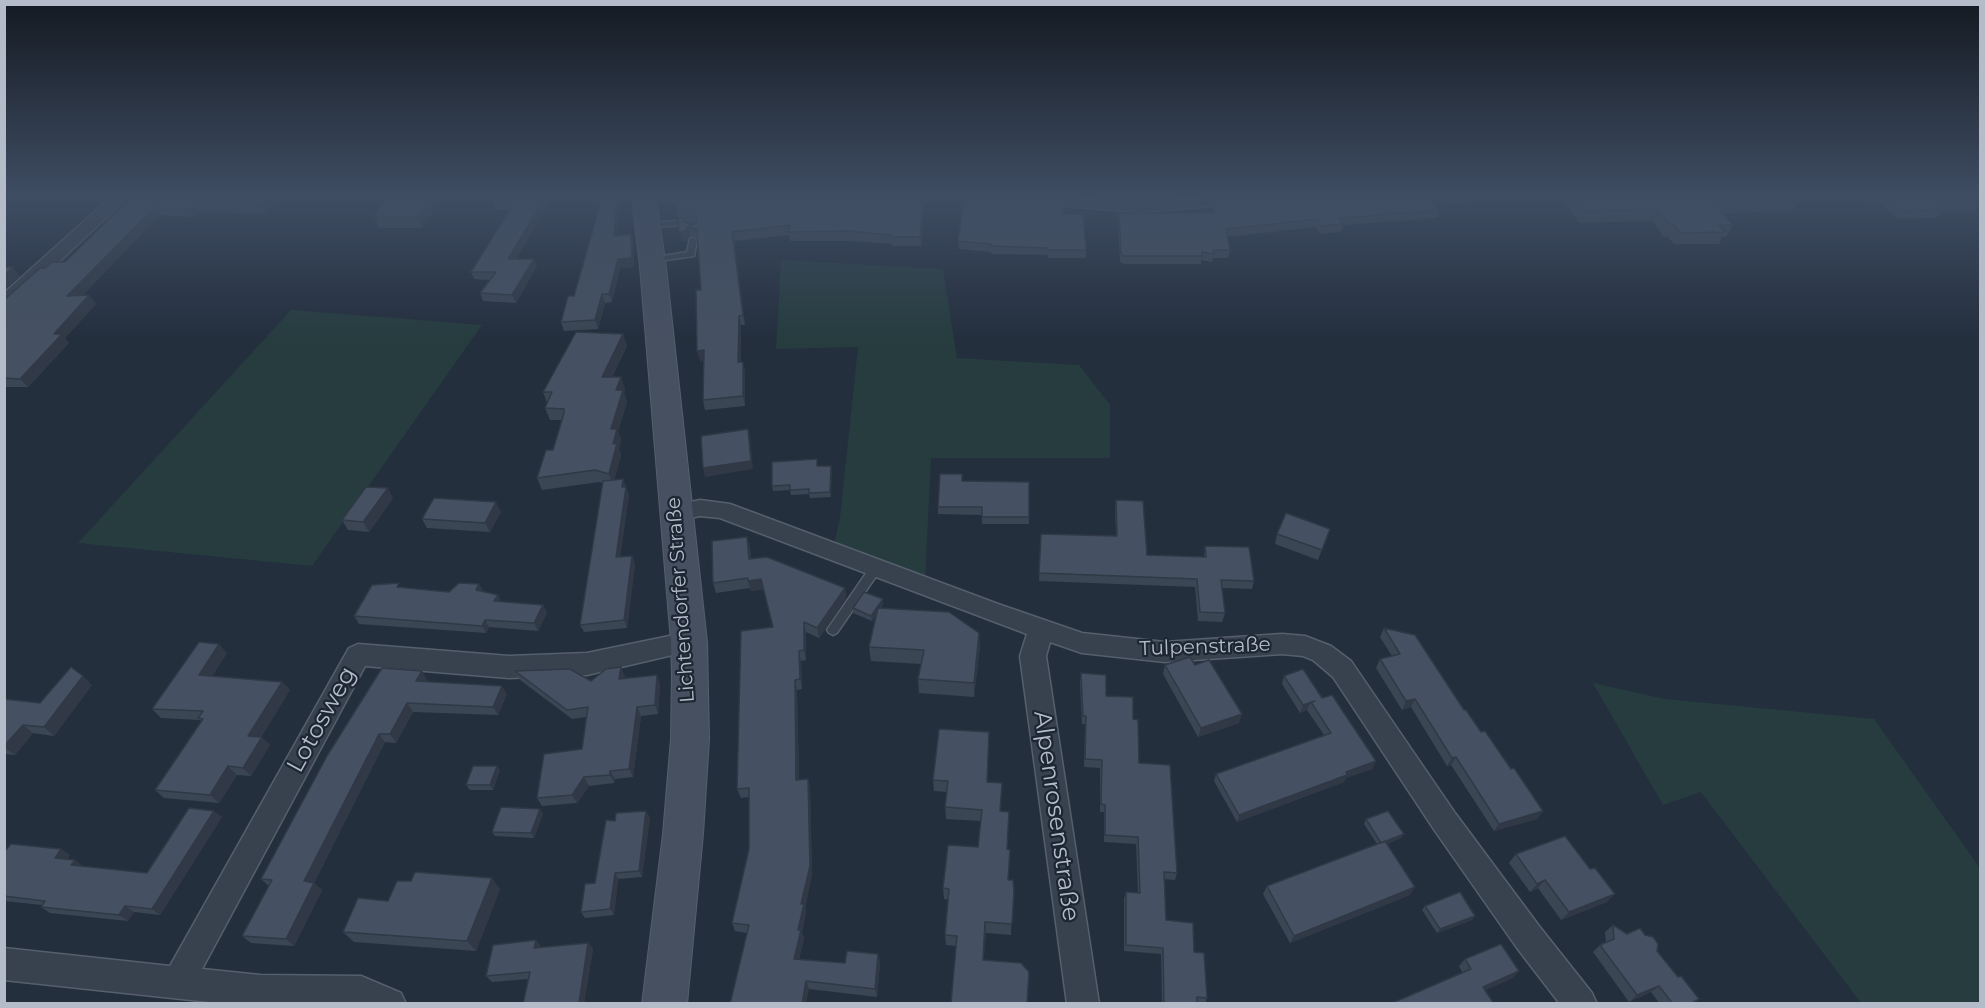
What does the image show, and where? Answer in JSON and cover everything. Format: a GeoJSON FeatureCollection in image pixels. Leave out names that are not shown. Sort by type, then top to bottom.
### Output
{"type":"FeatureCollection","features":[{"type":"Feature","properties":{"kind":"main road","name":"Lichtendorfer Straße"},"geometry":{"type":"LineString","coordinates":[[650,245],[689,642],[690,739],[683,834],[664,1004]]}},
{"type":"Feature","properties":{"kind":"street"},"geometry":{"type":"LineString","coordinates":[[4,303],[67,245]]}},
{"type":"Feature","properties":{"kind":"street","name":"Tulpenstraße"},"geometry":{"type":"LineString","coordinates":[[675,513],[700,508],[722,510],[1041,630],[1082,643],[1139,651],[1165,652],[1282,644],[1305,646],[1322,653],[1342,669],[1445,822],[1528,937],[1581,1004]]}},
{"type":"Feature","properties":{"kind":"street","name":"Alpenrosenstraße"},"geometry":{"type":"LineString","coordinates":[[1041,630],[1033,656],[1083,1004]]}},
{"type":"Feature","properties":{"kind":"street","name":"Lotosweg"},"geometry":{"type":"LineString","coordinates":[[177,984],[358,655],[509,667],[587,664],[689,642]]}},
{"type":"Feature","properties":{"kind":"street"},"geometry":{"type":"LineString","coordinates":[[4,964],[260,991],[361,992],[390,1004]]}},
{"type":"Feature","properties":{"kind":"lane"},"geometry":{"type":"LineString","coordinates":[[652,260],[691,254],[692,245]]}},
{"type":"Feature","properties":{"kind":"lane"},"geometry":{"type":"LineString","coordinates":[[833,630],[875,568]]}},
{"type":"Feature","properties":{"kind":"green space"},"geometry":{"type":"Polygon","coordinates":[[[781,260],[943,269],[957,358],[1079,365],[1110,405],[1110,458],[931,458],[925,581],[834,545],[840,518],[858,347],[776,349],[781,260]]]}},
{"type":"Feature","properties":{"kind":"green space"},"geometry":{"type":"Polygon","coordinates":[[[291,310],[482,325],[312,566],[78,543],[291,310]]]}},
{"type":"Feature","properties":{"kind":"green space"},"geometry":{"type":"Polygon","coordinates":[[[1593,683],[1665,699],[1874,719],[1980,868],[1980,1003],[1861,1003],[1701,792],[1663,805],[1593,683]]]}},
{"type":"Feature","properties":{"kind":"building"},"geometry":{"type":"Polygon","coordinates":[[[82,245],[117,245],[67,296],[89,295],[54,334],[62,334],[20,379],[4,378],[4,300],[40,268],[45,268],[52,262],[65,262],[82,245]]]}},
{"type":"Feature","properties":{"kind":"building"},"geometry":{"type":"Polygon","coordinates":[[[488,245],[516,245],[508,259],[534,259],[512,295],[480,293],[496,272],[471,272],[488,245]]]}},
{"type":"Feature","properties":{"kind":"building"},"geometry":{"type":"Polygon","coordinates":[[[589,245],[631,245],[632,258],[618,259],[609,294],[602,294],[595,320],[561,322],[568,296],[574,296],[589,245]]]}},
{"type":"Feature","properties":{"kind":"building"},"geometry":{"type":"Polygon","coordinates":[[[698,245],[734,245],[743,315],[739,316],[738,362],[743,362],[743,396],[703,400],[704,350],[697,351],[696,290],[701,290],[698,245]]]}},
{"type":"Feature","properties":{"kind":"building"},"geometry":{"type":"Polygon","coordinates":[[[1086,245],[1086,250],[1048,250],[1048,248],[991,246],[1086,245]]]}},
{"type":"Feature","properties":{"kind":"building"},"geometry":{"type":"Polygon","coordinates":[[[1121,245],[1229,245],[1230,250],[1213,250],[1214,254],[1202,252],[1202,256],[1124,256],[1121,254],[1121,245]]]}},
{"type":"Feature","properties":{"kind":"building"},"geometry":{"type":"Polygon","coordinates":[[[4,267],[13,267],[4,275],[4,267]]]}},
{"type":"Feature","properties":{"kind":"building"},"geometry":{"type":"Polygon","coordinates":[[[576,332],[623,334],[602,377],[621,377],[616,390],[623,390],[611,429],[617,429],[613,444],[617,443],[609,474],[595,470],[537,478],[546,450],[553,450],[564,413],[564,409],[545,408],[552,392],[543,392],[576,332]]]}},
{"type":"Feature","properties":{"kind":"building"},"geometry":{"type":"Polygon","coordinates":[[[748,429],[751,461],[703,468],[701,436],[748,429]]]}},
{"type":"Feature","properties":{"kind":"building"},"geometry":{"type":"Polygon","coordinates":[[[817,459],[817,466],[831,466],[830,492],[809,493],[809,489],[790,490],[790,485],[772,486],[772,462],[817,459]]]}},
{"type":"Feature","properties":{"kind":"building"},"geometry":{"type":"Polygon","coordinates":[[[940,474],[962,474],[962,481],[1029,482],[1029,517],[982,517],[982,507],[938,507],[940,474]]]}},
{"type":"Feature","properties":{"kind":"building"},"geometry":{"type":"Polygon","coordinates":[[[623,479],[622,487],[626,487],[616,557],[632,556],[624,620],[580,625],[603,481],[623,479]]]}},
{"type":"Feature","properties":{"kind":"building"},"geometry":{"type":"Polygon","coordinates":[[[366,487],[388,488],[363,522],[342,520],[366,487]]]}},
{"type":"Feature","properties":{"kind":"building"},"geometry":{"type":"Polygon","coordinates":[[[434,498],[496,502],[485,523],[422,519],[434,498]]]}},
{"type":"Feature","properties":{"kind":"building"},"geometry":{"type":"Polygon","coordinates":[[[1116,500],[1143,501],[1147,555],[1206,557],[1205,546],[1249,547],[1254,581],[1221,580],[1225,613],[1200,612],[1197,579],[1039,573],[1041,534],[1117,536],[1116,500]]]}},
{"type":"Feature","properties":{"kind":"building"},"geometry":{"type":"Polygon","coordinates":[[[1286,513],[1330,529],[1322,550],[1277,534],[1286,513]]]}},
{"type":"Feature","properties":{"kind":"building"},"geometry":{"type":"Polygon","coordinates":[[[747,537],[749,559],[767,557],[845,588],[817,628],[804,622],[804,650],[799,651],[800,679],[795,680],[796,780],[808,779],[810,866],[801,904],[804,904],[798,930],[801,930],[794,959],[845,963],[847,951],[878,954],[875,989],[806,981],[802,1004],[730,1004],[749,925],[732,923],[749,849],[749,788],[737,789],[741,631],[773,627],[761,579],[748,581],[748,578],[713,583],[712,541],[747,537]]]}},
{"type":"Feature","properties":{"kind":"building"},"geometry":{"type":"Polygon","coordinates":[[[399,583],[397,587],[449,592],[459,583],[479,584],[476,590],[498,595],[494,601],[543,605],[534,623],[485,620],[482,626],[354,616],[372,585],[399,583]]]}},
{"type":"Feature","properties":{"kind":"building"},"geometry":{"type":"Polygon","coordinates":[[[864,592],[883,599],[871,616],[853,608],[864,592]]]}},
{"type":"Feature","properties":{"kind":"building"},"geometry":{"type":"Polygon","coordinates":[[[878,608],[949,612],[979,633],[974,683],[918,679],[924,650],[869,647],[878,608]]]}},
{"type":"Feature","properties":{"kind":"building"},"geometry":{"type":"Polygon","coordinates":[[[1384,628],[1415,635],[1464,710],[1481,732],[1485,731],[1511,769],[1514,768],[1543,811],[1499,824],[1456,757],[1452,758],[1415,699],[1406,701],[1380,659],[1400,654],[1384,628]]]}},
{"type":"Feature","properties":{"kind":"building"},"geometry":{"type":"Polygon","coordinates":[[[199,642],[219,644],[199,675],[282,682],[248,736],[262,737],[243,768],[228,766],[210,795],[155,790],[203,719],[198,718],[203,711],[152,709],[199,642]]]}},
{"type":"Feature","properties":{"kind":"building"},"geometry":{"type":"Polygon","coordinates":[[[1190,657],[1195,665],[1209,660],[1242,714],[1201,728],[1165,665],[1190,657]]]}},
{"type":"Feature","properties":{"kind":"building"},"geometry":{"type":"Polygon","coordinates":[[[71,667],[83,676],[44,727],[23,725],[4,746],[4,699],[40,703],[71,667]]]}},
{"type":"Feature","properties":{"kind":"building"},"geometry":{"type":"Polygon","coordinates":[[[621,667],[619,679],[657,675],[655,705],[637,707],[629,769],[610,771],[610,775],[584,777],[572,795],[537,798],[544,754],[582,749],[588,707],[567,710],[515,671],[570,669],[591,681],[606,669],[621,667]]]}},
{"type":"Feature","properties":{"kind":"building"},"geometry":{"type":"Polygon","coordinates":[[[382,668],[422,671],[416,681],[502,686],[493,707],[407,703],[390,734],[379,734],[304,881],[314,883],[286,939],[242,936],[272,880],[261,879],[327,756],[382,668]]]}},
{"type":"Feature","properties":{"kind":"building"},"geometry":{"type":"Polygon","coordinates":[[[1303,669],[1322,698],[1332,695],[1376,761],[1346,772],[1347,775],[1239,815],[1216,774],[1331,733],[1311,702],[1303,705],[1284,676],[1303,669]]]}},
{"type":"Feature","properties":{"kind":"building"},"geometry":{"type":"Polygon","coordinates":[[[1081,673],[1106,675],[1106,696],[1133,697],[1133,719],[1138,720],[1139,763],[1170,765],[1177,873],[1164,872],[1166,920],[1193,923],[1194,952],[1204,953],[1207,998],[1197,997],[1197,1004],[1164,1004],[1163,948],[1126,945],[1126,892],[1140,893],[1138,837],[1105,835],[1105,805],[1101,804],[1102,760],[1085,759],[1086,716],[1083,716],[1081,673]]]}},
{"type":"Feature","properties":{"kind":"building"},"geometry":{"type":"Polygon","coordinates":[[[939,729],[989,732],[987,782],[1002,783],[1000,811],[1009,812],[1008,880],[1013,880],[1014,891],[1012,924],[985,922],[983,960],[1021,963],[1029,972],[1027,1004],[951,1003],[957,936],[945,935],[949,889],[943,888],[948,845],[978,847],[982,810],[945,807],[948,781],[933,780],[939,729]]]}},
{"type":"Feature","properties":{"kind":"building"},"geometry":{"type":"Polygon","coordinates":[[[473,766],[497,766],[490,785],[466,785],[473,766]]]}},
{"type":"Feature","properties":{"kind":"building"},"geometry":{"type":"Polygon","coordinates":[[[501,807],[540,809],[531,833],[492,832],[501,807]]]}},
{"type":"Feature","properties":{"kind":"building"},"geometry":{"type":"Polygon","coordinates":[[[189,808],[214,811],[152,909],[125,906],[119,915],[41,907],[45,901],[4,896],[4,852],[11,844],[61,849],[55,858],[75,860],[71,865],[147,873],[189,808]]]}},
{"type":"Feature","properties":{"kind":"building"},"geometry":{"type":"Polygon","coordinates":[[[646,811],[639,871],[615,873],[610,909],[581,912],[585,884],[595,883],[606,820],[615,821],[616,813],[646,811]]]}},
{"type":"Feature","properties":{"kind":"building"},"geometry":{"type":"Polygon","coordinates":[[[1388,811],[1404,834],[1381,843],[1366,819],[1388,811]]]}},
{"type":"Feature","properties":{"kind":"building"},"geometry":{"type":"Polygon","coordinates":[[[1565,836],[1590,869],[1595,868],[1615,894],[1569,912],[1545,880],[1537,884],[1516,854],[1565,836]]]}},
{"type":"Feature","properties":{"kind":"building"},"geometry":{"type":"Polygon","coordinates":[[[1385,841],[1415,887],[1294,936],[1267,886],[1385,841]]]}},
{"type":"Feature","properties":{"kind":"building"},"geometry":{"type":"Polygon","coordinates":[[[415,872],[492,878],[467,941],[343,932],[358,898],[388,901],[397,881],[411,881],[415,872]]]}},
{"type":"Feature","properties":{"kind":"building"},"geometry":{"type":"Polygon","coordinates":[[[1460,892],[1475,916],[1440,929],[1425,906],[1460,892]]]}},
{"type":"Feature","properties":{"kind":"building"},"geometry":{"type":"Polygon","coordinates":[[[1613,925],[1627,934],[1640,928],[1645,935],[1653,937],[1658,944],[1657,951],[1699,999],[1690,1004],[1673,1004],[1659,986],[1637,995],[1600,945],[1614,939],[1613,925]]]}},
{"type":"Feature","properties":{"kind":"building"},"geometry":{"type":"Polygon","coordinates":[[[536,940],[534,948],[588,943],[579,1003],[523,1004],[530,972],[486,976],[493,945],[536,940]]]}},
{"type":"Feature","properties":{"kind":"building"},"geometry":{"type":"Polygon","coordinates":[[[1501,944],[1519,971],[1483,987],[1494,1004],[1390,1004],[1471,969],[1465,959],[1501,944]]]}}]}
